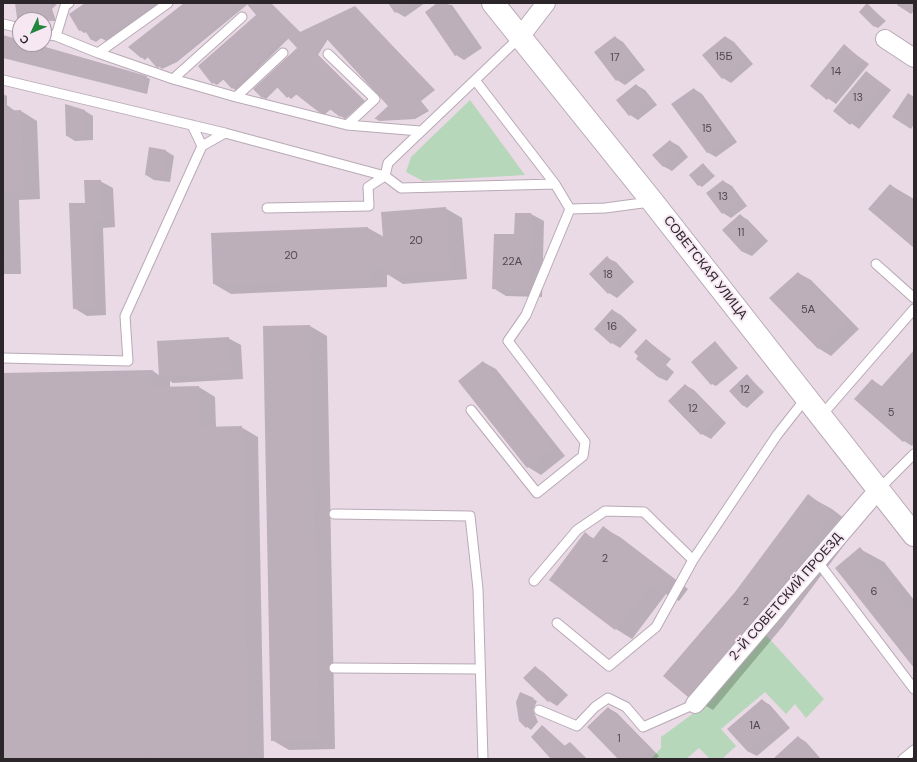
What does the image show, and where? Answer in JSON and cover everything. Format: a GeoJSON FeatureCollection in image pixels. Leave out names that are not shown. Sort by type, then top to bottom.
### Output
{"type":"FeatureCollection","features":[{"type":"Feature","properties":{"kind":"main road","name":"СОВЕТСКАЯ УЛИЦА"},"geometry":{"type":"LineString","coordinates":[[493,3],[914,535]]}},
{"type":"Feature","properties":{"kind":"street"},"geometry":{"type":"LineString","coordinates":[[520,37],[546,3]]}},
{"type":"Feature","properties":{"kind":"street"},"geometry":{"type":"LineString","coordinates":[[885,39],[914,58]]}},
{"type":"Feature","properties":{"kind":"street","name":"2-Й СОВЕТСКИЙ ПРОЕЗД"},"geometry":{"type":"LineString","coordinates":[[695,704],[878,490]]}},
{"type":"Feature","properties":{"kind":"lane"},"geometry":{"type":"LineString","coordinates":[[56,36],[65,6],[69,3]]}},
{"type":"Feature","properties":{"kind":"lane"},"geometry":{"type":"LineString","coordinates":[[98,53],[168,3]]}},
{"type":"Feature","properties":{"kind":"lane"},"geometry":{"type":"LineString","coordinates":[[173,79],[242,17]]}},
{"type":"Feature","properties":{"kind":"lane"},"geometry":{"type":"LineString","coordinates":[[52,35],[173,79],[236,97],[347,125],[420,131]]}},
{"type":"Feature","properties":{"kind":"lane"},"geometry":{"type":"LineString","coordinates":[[267,208],[369,206],[368,187],[385,176],[388,163],[520,37]]}},
{"type":"Feature","properties":{"kind":"lane"},"geometry":{"type":"LineString","coordinates":[[236,97],[283,53]]}},
{"type":"Feature","properties":{"kind":"lane"},"geometry":{"type":"LineString","coordinates":[[328,54],[375,99],[347,125]]}},
{"type":"Feature","properties":{"kind":"lane"},"geometry":{"type":"LineString","coordinates":[[3,80],[225,133],[385,176],[401,188],[555,184]]}},
{"type":"Feature","properties":{"kind":"lane"},"geometry":{"type":"LineString","coordinates":[[475,80],[555,184],[570,210]]}},
{"type":"Feature","properties":{"kind":"lane"},"geometry":{"type":"LineString","coordinates":[[192,125],[202,146]]}},
{"type":"Feature","properties":{"kind":"lane"},"geometry":{"type":"LineString","coordinates":[[3,358],[128,360],[125,316],[202,146],[225,133]]}},
{"type":"Feature","properties":{"kind":"lane"},"geometry":{"type":"LineString","coordinates":[[570,210],[605,208],[652,202]]}},
{"type":"Feature","properties":{"kind":"lane"},"geometry":{"type":"LineString","coordinates":[[471,410],[537,493],[583,456],[585,442],[508,341],[526,315],[570,210]]}},
{"type":"Feature","properties":{"kind":"lane"},"geometry":{"type":"LineString","coordinates":[[876,264],[914,298]]}},
{"type":"Feature","properties":{"kind":"lane"},"geometry":{"type":"LineString","coordinates":[[821,416],[914,309]]}},
{"type":"Feature","properties":{"kind":"lane"},"geometry":{"type":"LineString","coordinates":[[557,623],[609,666],[656,627],[693,560],[777,435],[806,398]]}},
{"type":"Feature","properties":{"kind":"lane"},"geometry":{"type":"LineString","coordinates":[[878,490],[914,454]]}},
{"type":"Feature","properties":{"kind":"lane"},"geometry":{"type":"LineString","coordinates":[[534,581],[577,530],[605,511],[644,512],[693,560]]}},
{"type":"Feature","properties":{"kind":"lane"},"geometry":{"type":"LineString","coordinates":[[334,514],[470,516],[478,589],[483,759]]}},
{"type":"Feature","properties":{"kind":"lane"},"geometry":{"type":"LineString","coordinates":[[818,562],[914,689]]}},
{"type":"Feature","properties":{"kind":"lane"},"geometry":{"type":"LineString","coordinates":[[334,668],[480,669]]}},
{"type":"Feature","properties":{"kind":"lane"},"geometry":{"type":"LineString","coordinates":[[539,710],[577,726],[595,707],[608,698],[626,707],[643,727],[695,704]]}},
{"type":"Feature","properties":{"kind":"lane"},"geometry":{"type":"LineString","coordinates":[[904,759],[914,750]]}},
{"type":"Feature","properties":{"kind":"green space"},"geometry":{"type":"Polygon","coordinates":[[[470,100],[525,175],[423,181],[406,172],[411,157],[470,100]]]}},
{"type":"Feature","properties":{"kind":"green space"},"geometry":{"type":"Polygon","coordinates":[[[766,635],[824,699],[806,718],[795,704],[786,714],[765,692],[721,729],[736,746],[722,759],[710,759],[699,748],[686,759],[651,759],[661,748],[661,737],[698,710],[766,635]]]}},
{"type":"Feature","properties":{"kind":"building"},"geometry":{"type":"Polygon","coordinates":[[[15,3],[52,3],[49,6],[50,12],[16,12],[15,3]]]}},
{"type":"Feature","properties":{"kind":"building"},"geometry":{"type":"Polygon","coordinates":[[[85,3],[155,3],[101,39],[99,35],[91,40],[84,29],[79,31],[69,14],[85,3]]]}},
{"type":"Feature","properties":{"kind":"building"},"geometry":{"type":"Polygon","coordinates":[[[184,3],[242,3],[173,61],[157,68],[145,54],[141,58],[128,47],[184,3]]]}},
{"type":"Feature","properties":{"kind":"building"},"geometry":{"type":"Polygon","coordinates":[[[246,3],[270,3],[300,32],[355,6],[432,88],[418,99],[426,109],[410,118],[374,119],[388,106],[325,37],[315,52],[362,99],[340,117],[327,107],[320,113],[293,92],[287,98],[275,85],[262,98],[253,89],[297,48],[286,36],[232,89],[221,77],[212,84],[198,66],[256,15],[246,3]]]}},
{"type":"Feature","properties":{"kind":"building"},"geometry":{"type":"Polygon","coordinates":[[[388,3],[410,3],[395,13],[388,3]]]}},
{"type":"Feature","properties":{"kind":"building"},"geometry":{"type":"Polygon","coordinates":[[[437,3],[447,3],[474,43],[455,56],[425,12],[437,3]]]}},
{"type":"Feature","properties":{"kind":"building"},"geometry":{"type":"Polygon","coordinates":[[[867,3],[882,18],[874,27],[859,12],[867,3]]]}},
{"type":"Feature","properties":{"kind":"building"},"geometry":{"type":"Polygon","coordinates":[[[898,3],[914,3],[914,11],[911,14],[897,5],[898,3]]]}},
{"type":"Feature","properties":{"kind":"building"},"geometry":{"type":"Polygon","coordinates":[[[3,35],[12,38],[12,52],[52,52],[52,49],[147,76],[144,92],[3,57],[3,35]]]}},
{"type":"Feature","properties":{"kind":"building"},"geometry":{"type":"Polygon","coordinates":[[[615,36],[637,65],[616,81],[594,52],[615,36]]]}},
{"type":"Feature","properties":{"kind":"building"},"geometry":{"type":"Polygon","coordinates":[[[725,36],[745,59],[722,79],[702,55],[725,36]]]}},
{"type":"Feature","properties":{"kind":"building"},"geometry":{"type":"Polygon","coordinates":[[[844,44],[861,59],[827,100],[810,86],[844,44]]]}},
{"type":"Feature","properties":{"kind":"building"},"geometry":{"type":"Polygon","coordinates":[[[866,71],[883,85],[850,125],[833,111],[866,71]]]}},
{"type":"Feature","properties":{"kind":"building"},"geometry":{"type":"Polygon","coordinates":[[[636,84],[649,100],[629,116],[616,100],[636,84]]]}},
{"type":"Feature","properties":{"kind":"building"},"geometry":{"type":"Polygon","coordinates":[[[694,88],[729,137],[707,153],[671,104],[694,88]]]}},
{"type":"Feature","properties":{"kind":"building"},"geometry":{"type":"Polygon","coordinates":[[[908,93],[914,97],[914,124],[911,129],[892,117],[908,93]]]}},
{"type":"Feature","properties":{"kind":"building"},"geometry":{"type":"Polygon","coordinates":[[[65,104],[85,110],[85,136],[66,136],[65,104]]]}},
{"type":"Feature","properties":{"kind":"building"},"geometry":{"type":"Polygon","coordinates":[[[21,110],[23,190],[3,191],[3,111],[21,110]]]}},
{"type":"Feature","properties":{"kind":"building"},"geometry":{"type":"Polygon","coordinates":[[[670,140],[680,152],[663,167],[652,155],[670,140]]]}},
{"type":"Feature","properties":{"kind":"building"},"geometry":{"type":"Polygon","coordinates":[[[149,147],[166,150],[162,178],[145,175],[149,147]]]}},
{"type":"Feature","properties":{"kind":"building"},"geometry":{"type":"Polygon","coordinates":[[[703,163],[712,174],[698,186],[689,175],[703,163]]]}},
{"type":"Feature","properties":{"kind":"building"},"geometry":{"type":"Polygon","coordinates":[[[84,180],[101,180],[102,221],[90,221],[94,308],[73,309],[69,203],[85,203],[84,180]]]}},
{"type":"Feature","properties":{"kind":"building"},"geometry":{"type":"Polygon","coordinates":[[[723,180],[739,201],[722,214],[706,193],[723,180]]]}},
{"type":"Feature","properties":{"kind":"building"},"geometry":{"type":"Polygon","coordinates":[[[890,184],[914,205],[914,248],[868,209],[890,184]]]}},
{"type":"Feature","properties":{"kind":"building"},"geometry":{"type":"Polygon","coordinates":[[[446,207],[450,270],[386,275],[384,257],[384,268],[370,269],[371,278],[213,284],[211,233],[368,227],[369,238],[383,237],[381,212],[446,207]]]}},
{"type":"Feature","properties":{"kind":"building"},"geometry":{"type":"Polygon","coordinates":[[[515,213],[531,213],[529,290],[492,289],[494,234],[514,234],[515,213]]]}},
{"type":"Feature","properties":{"kind":"building"},"geometry":{"type":"Polygon","coordinates":[[[740,214],[761,236],[742,252],[722,230],[740,214]]]}},
{"type":"Feature","properties":{"kind":"building"},"geometry":{"type":"Polygon","coordinates":[[[4,249],[5,265],[3,265],[4,249]]]}},
{"type":"Feature","properties":{"kind":"building"},"geometry":{"type":"Polygon","coordinates":[[[607,256],[626,276],[608,294],[589,274],[607,256]]]}},
{"type":"Feature","properties":{"kind":"building"},"geometry":{"type":"Polygon","coordinates":[[[798,272],[846,321],[818,349],[769,298],[798,272]]]}},
{"type":"Feature","properties":{"kind":"building"},"geometry":{"type":"Polygon","coordinates":[[[612,309],[629,325],[611,344],[594,329],[612,309]]]}},
{"type":"Feature","properties":{"kind":"building"},"geometry":{"type":"Polygon","coordinates":[[[310,325],[318,740],[271,741],[263,326],[310,325]]]}},
{"type":"Feature","properties":{"kind":"building"},"geometry":{"type":"Polygon","coordinates":[[[229,337],[231,373],[159,377],[157,341],[229,337]]]}},
{"type":"Feature","properties":{"kind":"building"},"geometry":{"type":"Polygon","coordinates":[[[646,339],[663,354],[658,360],[667,367],[658,377],[636,359],[638,356],[634,352],[646,339]]]}},
{"type":"Feature","properties":{"kind":"building"},"geometry":{"type":"Polygon","coordinates":[[[715,341],[735,365],[711,385],[691,362],[715,341]]]}},
{"type":"Feature","properties":{"kind":"building"},"geometry":{"type":"Polygon","coordinates":[[[914,350],[914,403],[908,410],[914,416],[914,430],[903,442],[854,399],[872,379],[881,387],[914,350]]]}},
{"type":"Feature","properties":{"kind":"building"},"geometry":{"type":"Polygon","coordinates":[[[483,361],[553,448],[527,468],[458,381],[483,361]]]}},
{"type":"Feature","properties":{"kind":"building"},"geometry":{"type":"Polygon","coordinates":[[[153,370],[153,387],[199,386],[200,427],[242,426],[248,755],[3,759],[3,373],[153,370]]]}},
{"type":"Feature","properties":{"kind":"building"},"geometry":{"type":"Polygon","coordinates":[[[747,374],[761,390],[743,406],[729,391],[747,374]]]}},
{"type":"Feature","properties":{"kind":"building"},"geometry":{"type":"Polygon","coordinates":[[[685,384],[719,418],[701,435],[668,401],[685,384]]]}},
{"type":"Feature","properties":{"kind":"building"},"geometry":{"type":"Polygon","coordinates":[[[808,494],[833,513],[759,612],[688,697],[663,676],[735,592],[808,494]]]}},
{"type":"Feature","properties":{"kind":"building"},"geometry":{"type":"Polygon","coordinates":[[[603,526],[672,578],[661,593],[650,584],[615,630],[549,580],[585,532],[593,539],[603,526]]]}},
{"type":"Feature","properties":{"kind":"building"},"geometry":{"type":"Polygon","coordinates":[[[860,547],[914,616],[914,668],[835,568],[860,547]]]}},
{"type":"Feature","properties":{"kind":"building"},"geometry":{"type":"Polygon","coordinates":[[[535,666],[560,690],[548,702],[523,678],[535,666]]]}},
{"type":"Feature","properties":{"kind":"building"},"geometry":{"type":"Polygon","coordinates":[[[520,692],[534,698],[529,707],[535,719],[526,728],[519,721],[516,702],[520,692]]]}},
{"type":"Feature","properties":{"kind":"building"},"geometry":{"type":"Polygon","coordinates":[[[762,699],[783,722],[748,752],[727,729],[762,699]]]}},
{"type":"Feature","properties":{"kind":"building"},"geometry":{"type":"Polygon","coordinates":[[[608,707],[651,750],[643,759],[618,759],[587,727],[608,707]]]}},
{"type":"Feature","properties":{"kind":"building"},"geometry":{"type":"Polygon","coordinates":[[[542,725],[564,746],[570,742],[586,759],[551,759],[531,737],[542,725]]]}},
{"type":"Feature","properties":{"kind":"building"},"geometry":{"type":"Polygon","coordinates":[[[798,736],[818,759],[774,759],[774,758],[798,736]]]}}]}
